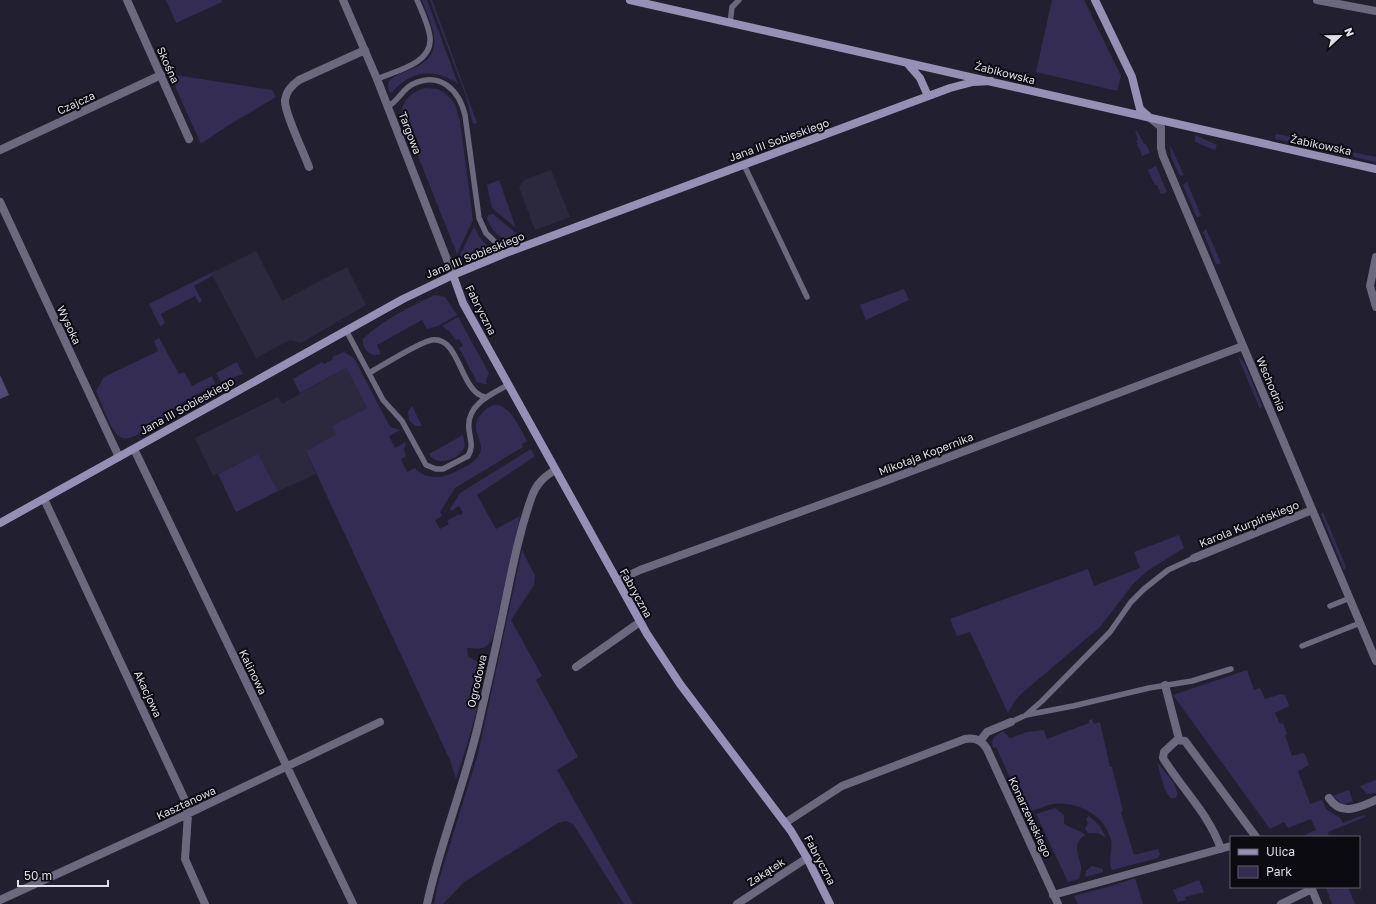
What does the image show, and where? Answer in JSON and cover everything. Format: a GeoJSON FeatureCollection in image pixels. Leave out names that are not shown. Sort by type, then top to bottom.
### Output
{"type":"FeatureCollection","features":[{"type":"Feature","properties":{"kind":"street","name":"Skośna"},"geometry":{"type":"LineString","coordinates":[[127,0],[189,138]]}},
{"type":"Feature","properties":{"kind":"street","name":"Targowa"},"geometry":{"type":"LineString","coordinates":[[343,0],[388,106],[453,275]]}},
{"type":"Feature","properties":{"kind":"street","name":"Żabikowska"},"geometry":{"type":"LineString","coordinates":[[630,0],[648,2],[730,23],[1376,169]]}},
{"type":"Feature","properties":{"kind":"street"},"geometry":{"type":"LineString","coordinates":[[1095,0],[1132,77],[1140,109],[1150,118]]}},
{"type":"Feature","properties":{"kind":"street"},"geometry":{"type":"LineString","coordinates":[[1317,0],[1376,11]]}},
{"type":"Feature","properties":{"kind":"street"},"geometry":{"type":"LineString","coordinates":[[309,167],[286,106],[287,93],[290,87],[299,80],[365,50]]}},
{"type":"Feature","properties":{"kind":"street"},"geometry":{"type":"LineString","coordinates":[[906,62],[916,72],[928,96]]}},
{"type":"Feature","properties":{"kind":"street","name":"Czajcza"},"geometry":{"type":"LineString","coordinates":[[0,150],[161,75]]}},
{"type":"Feature","properties":{"kind":"street","name":"Jana III Sobieskiego"},"geometry":{"type":"LineString","coordinates":[[0,523],[346,330],[403,299],[453,275],[506,253],[928,96],[966,84],[991,82]]}},
{"type":"Feature","properties":{"kind":"street","name":"Wschodnia"},"geometry":{"type":"LineString","coordinates":[[1150,118],[1160,124],[1162,130],[1161,148],[1163,156],[1376,661]]}},
{"type":"Feature","properties":{"kind":"street","name":"Wysoka"},"geometry":{"type":"LineString","coordinates":[[0,202],[119,457]]}},
{"type":"Feature","properties":{"kind":"street"},"geometry":{"type":"LineString","coordinates":[[1376,257],[1370,286],[1376,307]]}},
{"type":"Feature","properties":{"kind":"street","name":"Fabryczna"},"geometry":{"type":"LineString","coordinates":[[453,275],[463,303],[640,622],[680,684],[786,823],[808,858],[830,904]]}},
{"type":"Feature","properties":{"kind":"street","name":"Mikołaja Kopernika"},"geometry":{"type":"LineString","coordinates":[[617,581],[640,570],[880,483],[1243,346]]}},
{"type":"Feature","properties":{"kind":"street","name":"Kalinowa"},"geometry":{"type":"LineString","coordinates":[[134,449],[286,767],[354,904]]}},
{"type":"Feature","properties":{"kind":"street","name":"Ogrodowa"},"geometry":{"type":"LineString","coordinates":[[427,904],[434,875],[473,745],[492,670],[513,564],[526,517],[537,484],[544,476],[555,470]]}},
{"type":"Feature","properties":{"kind":"street","name":"Akacjowa"},"geometry":{"type":"LineString","coordinates":[[44,499],[183,796],[188,814],[185,860],[205,904]]}},
{"type":"Feature","properties":{"kind":"street","name":"Karola Kurpińskiego"},"geometry":{"type":"LineString","coordinates":[[1194,558],[1312,510]]}},
{"type":"Feature","properties":{"kind":"street"},"geometry":{"type":"LineString","coordinates":[[576,666],[640,622]]}},
{"type":"Feature","properties":{"kind":"street"},"geometry":{"type":"LineString","coordinates":[[1165,685],[1179,739]]}},
{"type":"Feature","properties":{"kind":"street","name":"Kasztanowa"},"geometry":{"type":"LineString","coordinates":[[0,900],[188,814],[380,722]]}},
{"type":"Feature","properties":{"kind":"street"},"geometry":{"type":"LineString","coordinates":[[786,823],[822,798],[852,782],[965,739],[973,738],[980,740],[987,732],[1011,722]]}},
{"type":"Feature","properties":{"kind":"street"},"geometry":{"type":"LineString","coordinates":[[1221,849],[1216,835],[1207,819],[1163,758],[1164,752],[1174,741],[1179,739],[1185,741],[1255,836]]}},
{"type":"Feature","properties":{"kind":"street","name":"Konarzewskiego"},"geometry":{"type":"LineString","coordinates":[[980,740],[987,749],[1058,904]]}},
{"type":"Feature","properties":{"kind":"street"},"geometry":{"type":"LineString","coordinates":[[1329,798],[1336,806],[1345,810],[1354,809],[1376,800]]}},
{"type":"Feature","properties":{"kind":"street"},"geometry":{"type":"LineString","coordinates":[[1053,894],[1230,846]]}},
{"type":"Feature","properties":{"kind":"street","name":"Zakątek"},"geometry":{"type":"LineString","coordinates":[[737,904],[808,858]]}},
{"type":"Feature","properties":{"kind":"street"},"geometry":{"type":"LineString","coordinates":[[1281,904],[1312,888],[1318,904]]}},
{"type":"Feature","properties":{"kind":"lane"},"geometry":{"type":"LineString","coordinates":[[377,79],[418,61],[428,52],[430,38],[417,0]]}},
{"type":"Feature","properties":{"kind":"lane"},"geometry":{"type":"LineString","coordinates":[[730,23],[732,7],[738,0]]}},
{"type":"Feature","properties":{"kind":"lane"},"geometry":{"type":"LineString","coordinates":[[388,106],[394,103],[406,89],[421,82],[436,81],[445,84],[455,92],[462,105],[465,115],[479,218],[486,234],[506,253]]}},
{"type":"Feature","properties":{"kind":"lane"},"geometry":{"type":"LineString","coordinates":[[744,165],[807,297]]}},
{"type":"Feature","properties":{"kind":"lane"},"geometry":{"type":"LineString","coordinates":[[346,330],[386,404],[405,426],[426,465],[436,469],[449,467],[468,456],[472,444],[469,420],[473,411],[485,397],[508,385]]}},
{"type":"Feature","properties":{"kind":"lane"},"geometry":{"type":"LineString","coordinates":[[369,373],[425,342],[438,340],[448,346],[475,392],[485,397]]}},
{"type":"Feature","properties":{"kind":"lane"},"geometry":{"type":"LineString","coordinates":[[1026,715],[1042,701],[1110,632],[1131,602],[1144,589],[1168,570],[1194,558]]}},
{"type":"Feature","properties":{"kind":"lane"},"geometry":{"type":"LineString","coordinates":[[1330,606],[1350,598]]}},
{"type":"Feature","properties":{"kind":"lane"},"geometry":{"type":"LineString","coordinates":[[1302,646],[1360,622]]}},
{"type":"Feature","properties":{"kind":"lane"},"geometry":{"type":"LineString","coordinates":[[1011,722],[1026,715],[1165,685],[1192,681],[1231,668]]}},
{"type":"Feature","properties":{"kind":"shaded area"},"geometry":{"type":"Polygon","coordinates":[[[551,170],[570,217],[535,230],[519,187],[524,180],[551,170]]]}},
{"type":"Feature","properties":{"kind":"shaded area"},"geometry":{"type":"Polygon","coordinates":[[[256,251],[282,301],[347,267],[366,305],[301,343],[290,340],[256,358],[211,273],[256,251]]]}},
{"type":"Feature","properties":{"kind":"shaded area"},"geometry":{"type":"Polygon","coordinates":[[[346,368],[367,408],[333,426],[336,434],[306,451],[316,474],[278,491],[258,454],[213,476],[195,438],[278,397],[282,404],[346,368]]]}},
{"type":"Feature","properties":{"kind":"shaded area"},"geometry":{"type":"Polygon","coordinates":[[[0,375],[9,395],[0,399],[0,375]]]}},
{"type":"Feature","properties":{"kind":"green space"},"geometry":{"type":"Polygon","coordinates":[[[166,0],[221,0],[222,2],[176,23],[166,0]]]}},
{"type":"Feature","properties":{"kind":"green space"},"geometry":{"type":"Polygon","coordinates":[[[422,0],[427,0],[458,84],[441,75],[423,74],[406,80],[392,93],[389,91],[388,85],[390,80],[427,60],[432,52],[434,36],[429,17],[422,0]]]}},
{"type":"Feature","properties":{"kind":"green space"},"geometry":{"type":"Polygon","coordinates":[[[430,0],[432,0],[477,123],[473,124],[466,96],[430,0]]]}},
{"type":"Feature","properties":{"kind":"green space"},"geometry":{"type":"Polygon","coordinates":[[[1052,0],[1084,0],[1121,76],[1117,91],[1036,72],[1052,0]]]}},
{"type":"Feature","properties":{"kind":"green space"},"geometry":{"type":"Polygon","coordinates":[[[986,69],[1010,74],[1009,79],[988,74],[986,69]]]}},
{"type":"Feature","properties":{"kind":"green space"},"geometry":{"type":"Polygon","coordinates":[[[175,75],[272,90],[276,97],[224,128],[201,144],[171,77],[175,75]]]}},
{"type":"Feature","properties":{"kind":"green space"},"geometry":{"type":"Polygon","coordinates":[[[426,88],[438,89],[447,95],[455,104],[460,121],[473,220],[457,254],[402,116],[403,105],[408,97],[416,91],[426,88]]]}},
{"type":"Feature","properties":{"kind":"green space"},"geometry":{"type":"Polygon","coordinates":[[[1135,130],[1144,144],[1146,144],[1150,153],[1142,156],[1136,141],[1138,140],[1135,130]]]}},
{"type":"Feature","properties":{"kind":"green space"},"geometry":{"type":"Polygon","coordinates":[[[1276,134],[1291,137],[1290,142],[1275,139],[1276,134]]]}},
{"type":"Feature","properties":{"kind":"green space"},"geometry":{"type":"Polygon","coordinates":[[[1195,135],[1217,145],[1215,150],[1195,142],[1195,135]]]}},
{"type":"Feature","properties":{"kind":"green space"},"geometry":{"type":"Polygon","coordinates":[[[1312,143],[1333,147],[1334,151],[1331,152],[1312,148],[1310,145],[1312,143]]]}},
{"type":"Feature","properties":{"kind":"green space"},"geometry":{"type":"Polygon","coordinates":[[[1170,145],[1184,175],[1179,175],[1171,156],[1170,145]]]}},
{"type":"Feature","properties":{"kind":"green space"},"geometry":{"type":"Polygon","coordinates":[[[1352,152],[1376,157],[1376,162],[1354,157],[1352,152]]]}},
{"type":"Feature","properties":{"kind":"green space"},"geometry":{"type":"Polygon","coordinates":[[[1156,166],[1167,192],[1161,194],[1148,170],[1156,166]]]}},
{"type":"Feature","properties":{"kind":"green space"},"geometry":{"type":"Polygon","coordinates":[[[499,180],[516,228],[492,208],[487,185],[499,180]]]}},
{"type":"Feature","properties":{"kind":"green space"},"geometry":{"type":"Polygon","coordinates":[[[1187,182],[1201,216],[1196,216],[1183,185],[1187,182]]]}},
{"type":"Feature","properties":{"kind":"green space"},"geometry":{"type":"Polygon","coordinates":[[[493,214],[521,237],[515,239],[504,239],[496,234],[487,219],[488,215],[493,214]]]}},
{"type":"Feature","properties":{"kind":"green space"},"geometry":{"type":"Polygon","coordinates":[[[474,227],[480,238],[490,248],[461,259],[459,257],[474,227]]]}},
{"type":"Feature","properties":{"kind":"green space"},"geometry":{"type":"Polygon","coordinates":[[[1206,229],[1221,263],[1216,264],[1203,232],[1206,229]]]}},
{"type":"Feature","properties":{"kind":"green space"},"geometry":{"type":"Polygon","coordinates":[[[211,273],[212,276],[194,286],[202,301],[199,303],[195,296],[161,314],[165,323],[160,326],[149,304],[211,273]]]}},
{"type":"Feature","properties":{"kind":"green space"},"geometry":{"type":"Polygon","coordinates":[[[904,289],[909,300],[866,320],[860,305],[904,289]]]}},
{"type":"Feature","properties":{"kind":"green space"},"geometry":{"type":"Polygon","coordinates":[[[435,295],[445,297],[457,315],[438,326],[427,329],[422,320],[377,345],[381,354],[374,355],[366,350],[363,339],[379,325],[435,295]]]}},
{"type":"Feature","properties":{"kind":"green space"},"geometry":{"type":"Polygon","coordinates":[[[458,317],[489,373],[486,380],[487,384],[477,382],[459,348],[463,346],[459,339],[456,340],[450,332],[442,326],[458,317]]]}},
{"type":"Feature","properties":{"kind":"green space"},"geometry":{"type":"Polygon","coordinates":[[[159,338],[179,374],[184,372],[192,386],[212,376],[215,384],[185,401],[144,432],[126,438],[120,437],[113,429],[96,391],[104,377],[158,351],[154,341],[159,338]]]}},
{"type":"Feature","properties":{"kind":"green space"},"geometry":{"type":"Polygon","coordinates":[[[344,352],[354,358],[390,427],[400,430],[389,436],[395,448],[406,442],[404,450],[406,456],[401,459],[407,472],[415,468],[426,476],[440,477],[467,466],[477,458],[481,451],[476,429],[477,421],[485,410],[492,406],[499,405],[505,408],[520,428],[527,441],[522,444],[523,447],[455,488],[440,512],[442,516],[435,520],[440,529],[449,524],[447,521],[459,514],[460,516],[463,513],[459,506],[451,511],[450,509],[460,493],[531,449],[535,456],[477,495],[496,529],[520,516],[493,637],[489,644],[483,648],[467,648],[468,657],[479,664],[482,668],[483,676],[474,722],[456,779],[450,760],[306,451],[336,434],[332,426],[367,408],[346,368],[300,393],[293,379],[322,362],[324,364],[333,359],[332,357],[344,352]]]}},
{"type":"Feature","properties":{"kind":"green space"},"geometry":{"type":"Polygon","coordinates":[[[1238,357],[1244,362],[1262,406],[1260,409],[1238,357]]]}},
{"type":"Feature","properties":{"kind":"green space"},"geometry":{"type":"Polygon","coordinates":[[[237,362],[243,374],[221,382],[216,373],[237,362]]]}},
{"type":"Feature","properties":{"kind":"green space"},"geometry":{"type":"Polygon","coordinates":[[[412,406],[422,426],[415,426],[409,420],[408,412],[412,406]]]}},
{"type":"Feature","properties":{"kind":"green space"},"geometry":{"type":"Polygon","coordinates":[[[463,435],[465,446],[454,458],[443,461],[433,458],[429,454],[463,435]]]}},
{"type":"Feature","properties":{"kind":"green space"},"geometry":{"type":"Polygon","coordinates":[[[258,454],[278,491],[236,512],[218,474],[258,454]]]}},
{"type":"Feature","properties":{"kind":"green space"},"geometry":{"type":"Polygon","coordinates":[[[1323,512],[1346,567],[1344,570],[1321,514],[1323,512]]]}},
{"type":"Feature","properties":{"kind":"green space"},"geometry":{"type":"Polygon","coordinates":[[[1179,535],[1184,548],[1147,571],[1133,584],[1100,627],[1021,694],[1014,702],[1008,713],[970,632],[957,636],[950,619],[1088,569],[1094,586],[1140,568],[1134,552],[1179,535]]]}},
{"type":"Feature","properties":{"kind":"green space"},"geometry":{"type":"Polygon","coordinates":[[[522,550],[535,576],[534,585],[511,620],[542,676],[536,680],[578,757],[557,770],[633,904],[624,904],[573,824],[566,821],[558,823],[464,882],[443,904],[434,904],[438,883],[478,754],[522,550]]]}},
{"type":"Feature","properties":{"kind":"green space"},"geometry":{"type":"Polygon","coordinates":[[[1247,670],[1254,690],[1260,688],[1265,699],[1281,694],[1285,695],[1289,706],[1275,713],[1280,724],[1283,723],[1287,734],[1285,735],[1292,756],[1302,753],[1305,754],[1309,765],[1298,771],[1310,804],[1322,800],[1326,809],[1340,818],[1343,823],[1364,815],[1365,817],[1328,832],[1329,836],[1306,836],[1316,830],[1311,819],[1288,828],[1284,822],[1270,829],[1173,695],[1247,670]]]}},
{"type":"Feature","properties":{"kind":"green space"},"geometry":{"type":"Polygon","coordinates":[[[1092,719],[1094,724],[1100,722],[1110,767],[1112,767],[1123,811],[1121,812],[1134,855],[1158,849],[1160,854],[1158,858],[1112,870],[1110,863],[1111,840],[1108,831],[1103,823],[1089,812],[1080,807],[1071,805],[1053,804],[1026,813],[996,747],[993,748],[992,742],[994,737],[1003,731],[1010,738],[1027,732],[1044,730],[1047,739],[1089,723],[1089,720],[1092,719]]]}},
{"type":"Feature","properties":{"kind":"green space"},"geometry":{"type":"Polygon","coordinates":[[[1157,762],[1174,783],[1178,795],[1175,798],[1170,798],[1165,790],[1157,762]]]}},
{"type":"Feature","properties":{"kind":"green space"},"geometry":{"type":"Polygon","coordinates":[[[1376,780],[1376,793],[1367,794],[1360,786],[1376,780]]]}},
{"type":"Feature","properties":{"kind":"green space"},"geometry":{"type":"Polygon","coordinates":[[[1349,790],[1353,802],[1342,804],[1333,796],[1349,790]]]}},
{"type":"Feature","properties":{"kind":"green space"},"geometry":{"type":"Polygon","coordinates":[[[1055,808],[1064,815],[1064,823],[1066,825],[1080,831],[1085,835],[1081,838],[1077,845],[1081,867],[1079,879],[1068,882],[1036,814],[1055,808]]]}},
{"type":"Feature","properties":{"kind":"green space"},"geometry":{"type":"Polygon","coordinates":[[[1089,816],[1100,826],[1106,838],[1098,833],[1088,833],[1085,829],[1088,823],[1086,819],[1089,816]]]}},
{"type":"Feature","properties":{"kind":"green space"},"geometry":{"type":"Polygon","coordinates":[[[1092,866],[1103,869],[1103,872],[1085,877],[1086,871],[1092,866]]]}},
{"type":"Feature","properties":{"kind":"green space"},"geometry":{"type":"Polygon","coordinates":[[[1135,878],[1143,904],[1078,904],[1074,896],[1112,886],[1135,878]]]}},
{"type":"Feature","properties":{"kind":"green space"},"geometry":{"type":"Polygon","coordinates":[[[1199,880],[1204,892],[1185,897],[1186,900],[1178,902],[1173,890],[1199,880]]]}},
{"type":"Feature","properties":{"kind":"green space"},"geometry":{"type":"Polygon","coordinates":[[[1326,888],[1348,888],[1355,904],[1332,904],[1326,888]]]}}]}
